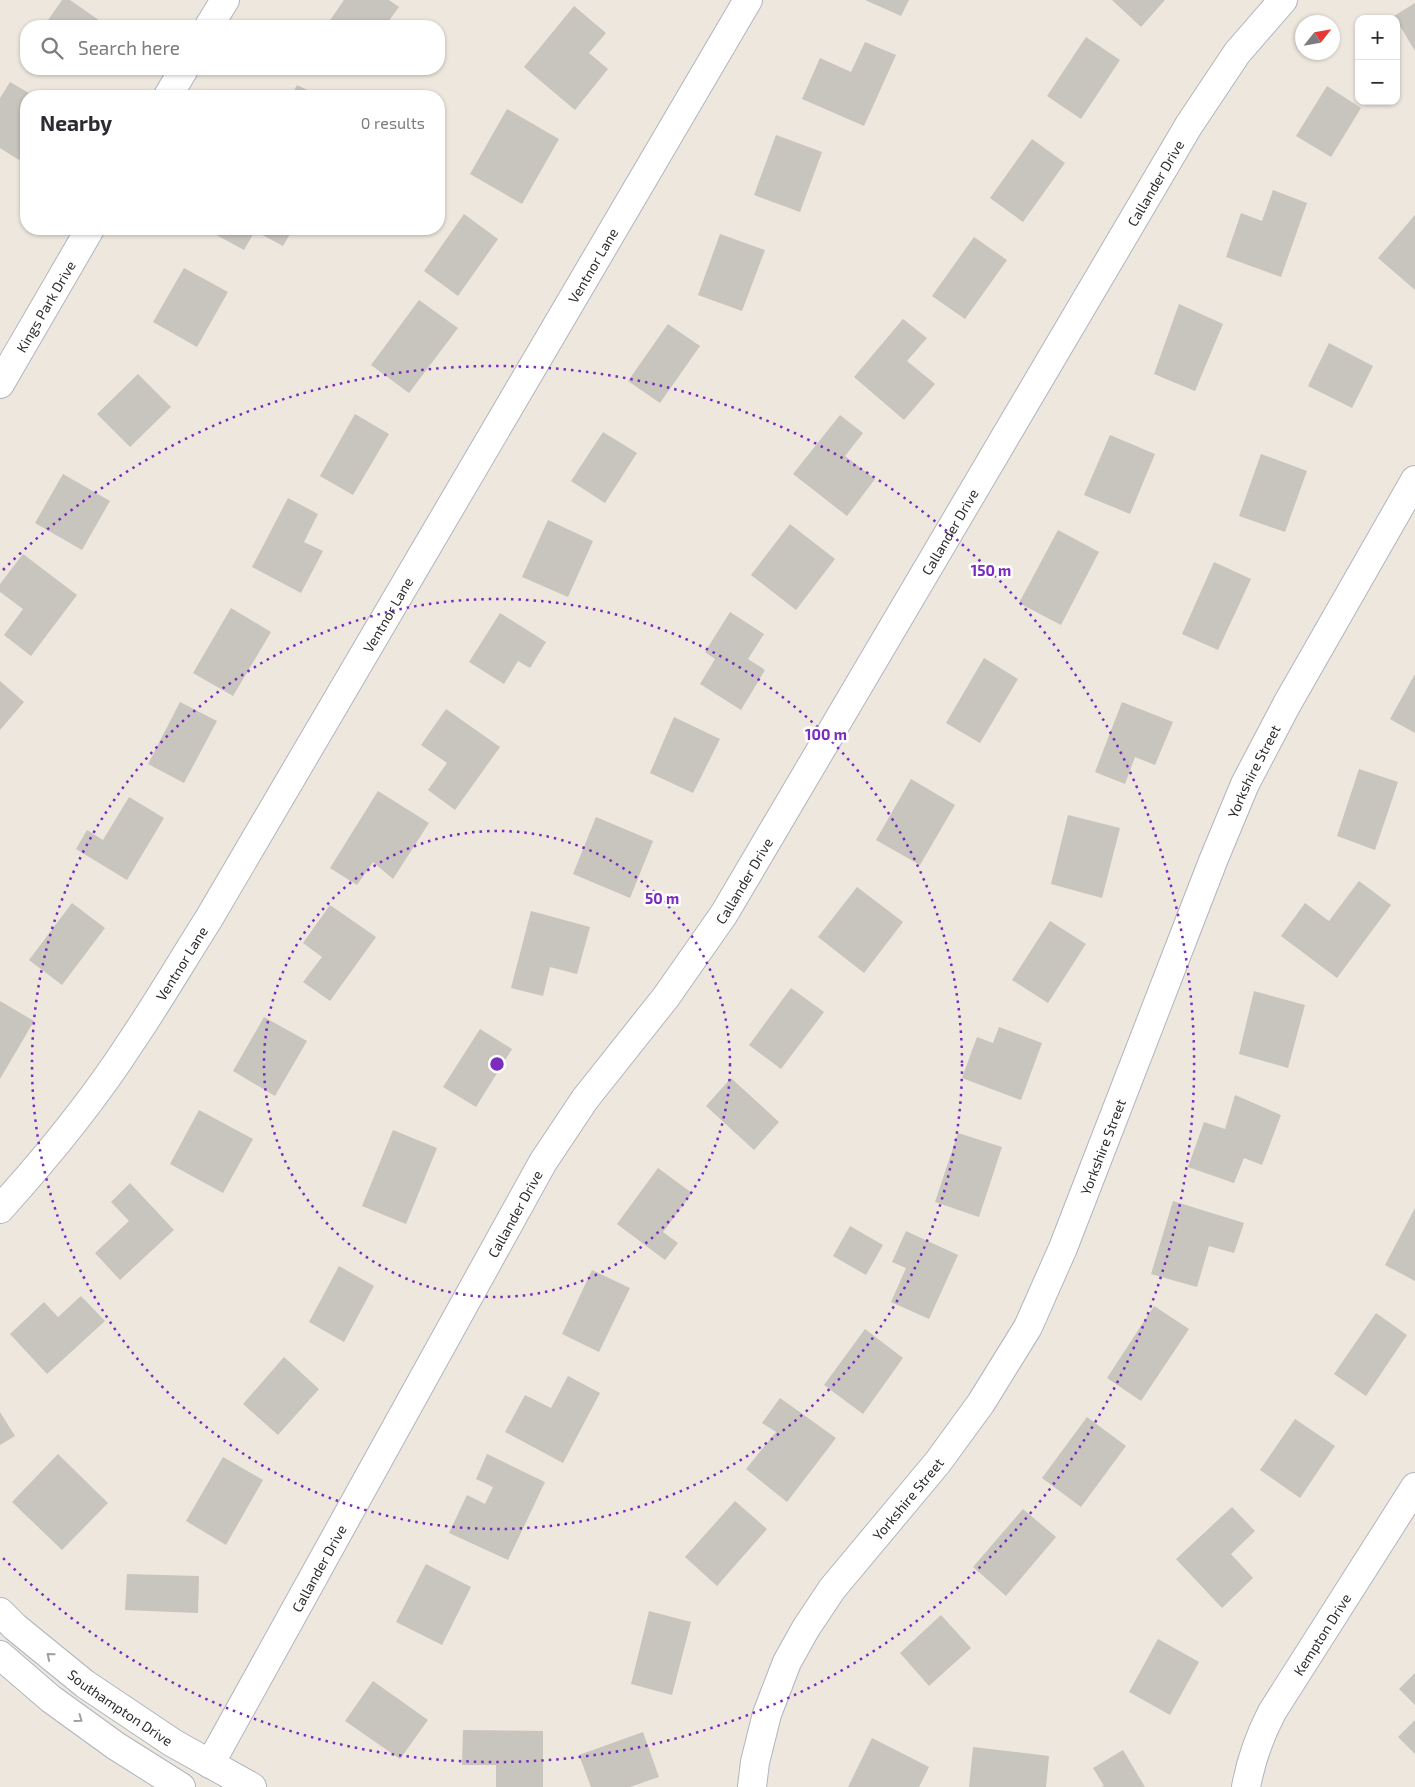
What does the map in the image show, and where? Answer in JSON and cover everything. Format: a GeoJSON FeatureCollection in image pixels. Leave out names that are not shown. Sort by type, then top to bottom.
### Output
{"type":"FeatureCollection","features":[{"type":"Feature","properties":{"kind":"street"},"geometry":{"type":"LineString","coordinates":[[213,20],[225,0]]}},
{"type":"Feature","properties":{"kind":"street","name":"Ventnor Lane"},"geometry":{"type":"LineString","coordinates":[[0,1209],[34,1172],[94,1095],[131,1043],[208,920],[748,0]]}},
{"type":"Feature","properties":{"kind":"street","name":"Callander Drive"},"geometry":{"type":"LineString","coordinates":[[210,1764],[543,1162],[585,1099],[666,997],[724,914],[1189,125],[1237,53],[1283,0]]}},
{"type":"Feature","properties":{"kind":"street"},"geometry":{"type":"LineString","coordinates":[[172,90],[180,75]]}},
{"type":"Feature","properties":{"kind":"street","name":"Kings Park Drive"},"geometry":{"type":"LineString","coordinates":[[0,384],[87,235]]}},
{"type":"Feature","properties":{"kind":"street","name":"Yorkshire Street"},"geometry":{"type":"LineString","coordinates":[[752,1787],[755,1762],[767,1714],[787,1662],[806,1628],[832,1589],[943,1454],[981,1403],[1028,1327],[1063,1248],[1212,861],[1245,784],[1286,704],[1415,480]]}},
{"type":"Feature","properties":{"kind":"street","name":"Kempton Drive"},"geometry":{"type":"LineString","coordinates":[[1246,1787],[1250,1765],[1260,1735],[1272,1712],[1415,1487]]}},
{"type":"Feature","properties":{"kind":"street","name":"Southampton Drive"},"geometry":{"type":"LineString","coordinates":[[0,1612],[15,1627],[85,1684],[173,1743],[252,1787]]}},
{"type":"Feature","properties":{"kind":"street"},"geometry":{"type":"LineString","coordinates":[[0,1655],[51,1699],[116,1746],[181,1787]]}},
{"type":"Feature","properties":{"kind":"building"},"geometry":{"type":"Polygon","coordinates":[[[62,0],[70,0],[99,20],[48,20],[62,0]]]}},
{"type":"Feature","properties":{"kind":"building"},"geometry":{"type":"Polygon","coordinates":[[[344,0],[389,0],[399,7],[389,20],[330,20],[344,0]]]}},
{"type":"Feature","properties":{"kind":"building"},"geometry":{"type":"Polygon","coordinates":[[[865,0],[909,0],[901,16],[865,0]]]}},
{"type":"Feature","properties":{"kind":"building"},"geometry":{"type":"Polygon","coordinates":[[[1112,0],[1165,0],[1141,27],[1112,0]]]}},
{"type":"Feature","properties":{"kind":"building"},"geometry":{"type":"Polygon","coordinates":[[[1415,3],[1415,51],[1400,26],[1400,15],[1396,15],[1415,3]]]}},
{"type":"Feature","properties":{"kind":"building"},"geometry":{"type":"Polygon","coordinates":[[[574,6],[606,33],[589,53],[608,69],[575,110],[524,67],[574,6]]]}},
{"type":"Feature","properties":{"kind":"building"},"geometry":{"type":"Polygon","coordinates":[[[1086,37],[1120,60],[1081,119],[1047,96],[1086,37]]]}},
{"type":"Feature","properties":{"kind":"building"},"geometry":{"type":"Polygon","coordinates":[[[865,42],[896,55],[864,126],[802,99],[820,58],[851,72],[865,42]]]}},
{"type":"Feature","properties":{"kind":"building"},"geometry":{"type":"Polygon","coordinates":[[[10,82],[24,90],[20,90],[19,160],[0,148],[0,98],[10,82]]]}},
{"type":"Feature","properties":{"kind":"building"},"geometry":{"type":"Polygon","coordinates":[[[297,85],[307,90],[294,90],[297,85]]]}},
{"type":"Feature","properties":{"kind":"building"},"geometry":{"type":"Polygon","coordinates":[[[1327,86],[1361,108],[1331,157],[1296,136],[1327,86]]]}},
{"type":"Feature","properties":{"kind":"building"},"geometry":{"type":"Polygon","coordinates":[[[507,109],[559,139],[522,204],[470,174],[507,109]]]}},
{"type":"Feature","properties":{"kind":"building"},"geometry":{"type":"Polygon","coordinates":[[[776,135],[822,152],[800,212],[754,195],[776,135]]]}},
{"type":"Feature","properties":{"kind":"building"},"geometry":{"type":"Polygon","coordinates":[[[1032,139],[1065,163],[1023,222],[990,198],[1032,139]]]}},
{"type":"Feature","properties":{"kind":"building"},"geometry":{"type":"Polygon","coordinates":[[[1273,190],[1307,203],[1281,277],[1226,257],[1241,213],[1262,221],[1273,190]]]}},
{"type":"Feature","properties":{"kind":"building"},"geometry":{"type":"Polygon","coordinates":[[[464,214],[498,239],[458,296],[424,271],[464,214]]]}},
{"type":"Feature","properties":{"kind":"building"},"geometry":{"type":"Polygon","coordinates":[[[1415,215],[1415,290],[1378,258],[1415,215]]]}},
{"type":"Feature","properties":{"kind":"building"},"geometry":{"type":"Polygon","coordinates":[[[720,234],[765,250],[742,311],[698,295],[720,234]]]}},
{"type":"Feature","properties":{"kind":"building"},"geometry":{"type":"Polygon","coordinates":[[[216,235],[253,235],[244,250],[216,235]]]}},
{"type":"Feature","properties":{"kind":"building"},"geometry":{"type":"Polygon","coordinates":[[[262,235],[289,235],[283,246],[262,235]]]}},
{"type":"Feature","properties":{"kind":"building"},"geometry":{"type":"Polygon","coordinates":[[[974,237],[1007,260],[965,319],[932,296],[974,237]]]}},
{"type":"Feature","properties":{"kind":"building"},"geometry":{"type":"Polygon","coordinates":[[[184,268],[228,292],[197,347],[153,322],[184,268]]]}},
{"type":"Feature","properties":{"kind":"building"},"geometry":{"type":"Polygon","coordinates":[[[419,300],[458,328],[409,393],[371,365],[419,300]]]}},
{"type":"Feature","properties":{"kind":"building"},"geometry":{"type":"Polygon","coordinates":[[[1179,304],[1223,324],[1195,391],[1154,374],[1179,304]]]}},
{"type":"Feature","properties":{"kind":"building"},"geometry":{"type":"Polygon","coordinates":[[[903,319],[927,338],[907,361],[935,384],[904,420],[854,377],[903,319]]]}},
{"type":"Feature","properties":{"kind":"building"},"geometry":{"type":"Polygon","coordinates":[[[668,324],[700,346],[660,403],[628,381],[668,324]]]}},
{"type":"Feature","properties":{"kind":"building"},"geometry":{"type":"Polygon","coordinates":[[[1329,343],[1373,366],[1352,408],[1308,386],[1329,343]]]}},
{"type":"Feature","properties":{"kind":"building"},"geometry":{"type":"Polygon","coordinates":[[[138,374],[171,407],[130,447],[97,414],[138,374]]]}},
{"type":"Feature","properties":{"kind":"building"},"geometry":{"type":"Polygon","coordinates":[[[355,414],[389,434],[353,495],[320,476],[355,414]]]}},
{"type":"Feature","properties":{"kind":"building"},"geometry":{"type":"Polygon","coordinates":[[[840,415],[863,433],[845,456],[875,479],[847,516],[793,474],[840,415]]]}},
{"type":"Feature","properties":{"kind":"building"},"geometry":{"type":"Polygon","coordinates":[[[603,432],[637,453],[605,503],[571,481],[603,432]]]}},
{"type":"Feature","properties":{"kind":"building"},"geometry":{"type":"Polygon","coordinates":[[[1110,435],[1155,454],[1130,514],[1084,495],[1110,435]]]}},
{"type":"Feature","properties":{"kind":"building"},"geometry":{"type":"Polygon","coordinates":[[[1261,454],[1307,471],[1285,532],[1239,516],[1261,454]]]}},
{"type":"Feature","properties":{"kind":"building"},"geometry":{"type":"Polygon","coordinates":[[[63,474],[110,501],[82,550],[35,523],[63,474]]]}},
{"type":"Feature","properties":{"kind":"building"},"geometry":{"type":"Polygon","coordinates":[[[288,498],[318,514],[304,542],[323,551],[301,593],[252,567],[288,498]]]}},
{"type":"Feature","properties":{"kind":"building"},"geometry":{"type":"Polygon","coordinates":[[[548,520],[593,541],[568,597],[522,577],[548,520]]]}},
{"type":"Feature","properties":{"kind":"building"},"geometry":{"type":"Polygon","coordinates":[[[790,524],[835,559],[796,610],[751,575],[790,524]]]}},
{"type":"Feature","properties":{"kind":"building"},"geometry":{"type":"Polygon","coordinates":[[[1058,530],[1099,552],[1061,625],[1019,603],[1058,530]]]}},
{"type":"Feature","properties":{"kind":"building"},"geometry":{"type":"Polygon","coordinates":[[[23,554],[77,595],[31,656],[4,635],[23,609],[0,592],[0,584],[23,554]]]}},
{"type":"Feature","properties":{"kind":"building"},"geometry":{"type":"Polygon","coordinates":[[[1214,562],[1251,579],[1218,650],[1182,634],[1214,562]]]}},
{"type":"Feature","properties":{"kind":"building"},"geometry":{"type":"Polygon","coordinates":[[[231,608],[271,632],[233,696],[193,673],[231,608]]]}},
{"type":"Feature","properties":{"kind":"building"},"geometry":{"type":"Polygon","coordinates":[[[730,612],[764,634],[748,659],[765,670],[741,710],[700,684],[715,659],[705,652],[730,612]]]}},
{"type":"Feature","properties":{"kind":"building"},"geometry":{"type":"Polygon","coordinates":[[[500,613],[546,642],[530,668],[518,661],[504,684],[469,662],[500,613]]]}},
{"type":"Feature","properties":{"kind":"building"},"geometry":{"type":"Polygon","coordinates":[[[984,658],[1018,679],[980,743],[946,723],[984,658]]]}},
{"type":"Feature","properties":{"kind":"building"},"geometry":{"type":"Polygon","coordinates":[[[1415,674],[1415,733],[1390,719],[1415,674]]]}},
{"type":"Feature","properties":{"kind":"building"},"geometry":{"type":"Polygon","coordinates":[[[0,681],[24,702],[0,730],[0,681]]]}},
{"type":"Feature","properties":{"kind":"building"},"geometry":{"type":"Polygon","coordinates":[[[180,702],[217,721],[184,783],[148,764],[180,702]]]}},
{"type":"Feature","properties":{"kind":"building"},"geometry":{"type":"Polygon","coordinates":[[[1122,702],[1173,722],[1155,765],[1135,757],[1125,784],[1095,772],[1122,702]]]}},
{"type":"Feature","properties":{"kind":"building"},"geometry":{"type":"Polygon","coordinates":[[[446,709],[500,747],[455,810],[428,790],[447,763],[421,745],[446,709]]]}},
{"type":"Feature","properties":{"kind":"building"},"geometry":{"type":"Polygon","coordinates":[[[674,717],[720,739],[693,793],[650,773],[674,717]]]}},
{"type":"Feature","properties":{"kind":"building"},"geometry":{"type":"Polygon","coordinates":[[[1359,769],[1398,782],[1375,850],[1337,836],[1359,769]]]}},
{"type":"Feature","properties":{"kind":"building"},"geometry":{"type":"Polygon","coordinates":[[[911,779],[955,805],[920,865],[876,840],[911,779]]]}},
{"type":"Feature","properties":{"kind":"building"},"geometry":{"type":"Polygon","coordinates":[[[378,791],[429,823],[393,879],[373,862],[357,885],[330,868],[378,791]]]}},
{"type":"Feature","properties":{"kind":"building"},"geometry":{"type":"Polygon","coordinates":[[[129,797],[164,818],[127,880],[76,849],[87,830],[103,840],[129,797]]]}},
{"type":"Feature","properties":{"kind":"building"},"geometry":{"type":"Polygon","coordinates":[[[1068,815],[1120,828],[1102,898],[1051,884],[1068,815]]]}},
{"type":"Feature","properties":{"kind":"building"},"geometry":{"type":"Polygon","coordinates":[[[596,817],[653,841],[630,898],[573,874],[596,817]]]}},
{"type":"Feature","properties":{"kind":"building"},"geometry":{"type":"Polygon","coordinates":[[[1359,881],[1391,905],[1337,978],[1281,936],[1305,903],[1329,921],[1359,881]]]}},
{"type":"Feature","properties":{"kind":"building"},"geometry":{"type":"Polygon","coordinates":[[[857,887],[903,922],[864,973],[818,937],[857,887]]]}},
{"type":"Feature","properties":{"kind":"building"},"geometry":{"type":"Polygon","coordinates":[[[72,903],[105,928],[62,985],[29,960],[72,903]]]}},
{"type":"Feature","properties":{"kind":"building"},"geometry":{"type":"Polygon","coordinates":[[[330,905],[376,937],[330,1001],[303,982],[322,957],[303,943],[330,905]]]}},
{"type":"Feature","properties":{"kind":"building"},"geometry":{"type":"Polygon","coordinates":[[[531,911],[590,927],[577,974],[550,967],[543,996],[511,988],[531,911]]]}},
{"type":"Feature","properties":{"kind":"building"},"geometry":{"type":"Polygon","coordinates":[[[1050,921],[1086,944],[1048,1003],[1012,980],[1050,921]]]}},
{"type":"Feature","properties":{"kind":"building"},"geometry":{"type":"Polygon","coordinates":[[[791,988],[824,1012],[781,1069],[749,1045],[791,988]]]}},
{"type":"Feature","properties":{"kind":"building"},"geometry":{"type":"Polygon","coordinates":[[[1254,991],[1305,1005],[1288,1068],[1239,1054],[1254,991]]]}},
{"type":"Feature","properties":{"kind":"building"},"geometry":{"type":"Polygon","coordinates":[[[0,1001],[34,1021],[0,1079],[0,1001]]]}},
{"type":"Feature","properties":{"kind":"building"},"geometry":{"type":"Polygon","coordinates":[[[264,1017],[307,1041],[275,1096],[233,1071],[264,1017]]]}},
{"type":"Feature","properties":{"kind":"building"},"geometry":{"type":"Polygon","coordinates":[[[999,1027],[1042,1043],[1021,1100],[962,1078],[977,1037],[993,1043],[999,1027]]]}},
{"type":"Feature","properties":{"kind":"building"},"geometry":{"type":"Polygon","coordinates":[[[480,1029],[512,1049],[476,1107],[443,1087],[480,1029]]]}},
{"type":"Feature","properties":{"kind":"building"},"geometry":{"type":"Polygon","coordinates":[[[731,1078],[779,1122],[754,1150],[706,1106],[731,1078]]]}},
{"type":"Feature","properties":{"kind":"building"},"geometry":{"type":"Polygon","coordinates":[[[1235,1095],[1281,1115],[1262,1165],[1244,1158],[1234,1183],[1188,1167],[1204,1122],[1225,1129],[1235,1095]]]}},
{"type":"Feature","properties":{"kind":"building"},"geometry":{"type":"Polygon","coordinates":[[[199,1110],[253,1139],[223,1193],[170,1164],[199,1110]]]}},
{"type":"Feature","properties":{"kind":"building"},"geometry":{"type":"Polygon","coordinates":[[[393,1130],[437,1148],[406,1224],[362,1206],[393,1130]]]}},
{"type":"Feature","properties":{"kind":"building"},"geometry":{"type":"Polygon","coordinates":[[[958,1133],[1002,1147],[979,1217],[935,1202],[958,1133]]]}},
{"type":"Feature","properties":{"kind":"building"},"geometry":{"type":"Polygon","coordinates":[[[658,1168],[692,1193],[663,1232],[678,1243],[665,1260],[617,1224],[658,1168]]]}},
{"type":"Feature","properties":{"kind":"building"},"geometry":{"type":"Polygon","coordinates":[[[130,1183],[174,1230],[120,1280],[95,1253],[129,1221],[111,1202],[130,1183]]]}},
{"type":"Feature","properties":{"kind":"building"},"geometry":{"type":"Polygon","coordinates":[[[1173,1201],[1244,1223],[1234,1253],[1209,1246],[1197,1287],[1151,1274],[1173,1201]]]}},
{"type":"Feature","properties":{"kind":"building"},"geometry":{"type":"Polygon","coordinates":[[[1415,1208],[1415,1281],[1385,1265],[1415,1208]]]}},
{"type":"Feature","properties":{"kind":"building"},"geometry":{"type":"Polygon","coordinates":[[[850,1226],[883,1245],[866,1275],[833,1256],[850,1226]]]}},
{"type":"Feature","properties":{"kind":"building"},"geometry":{"type":"Polygon","coordinates":[[[906,1231],[958,1255],[929,1319],[891,1302],[906,1268],[892,1262],[906,1231]]]}},
{"type":"Feature","properties":{"kind":"building"},"geometry":{"type":"Polygon","coordinates":[[[339,1266],[374,1286],[344,1342],[309,1322],[339,1266]]]}},
{"type":"Feature","properties":{"kind":"building"},"geometry":{"type":"Polygon","coordinates":[[[592,1270],[630,1288],[599,1352],[562,1334],[592,1270]]]}},
{"type":"Feature","properties":{"kind":"building"},"geometry":{"type":"Polygon","coordinates":[[[81,1296],[105,1321],[47,1374],[10,1334],[44,1302],[58,1317],[81,1296]]]}},
{"type":"Feature","properties":{"kind":"building"},"geometry":{"type":"Polygon","coordinates":[[[1154,1306],[1189,1329],[1141,1401],[1107,1378],[1154,1306]]]}},
{"type":"Feature","properties":{"kind":"building"},"geometry":{"type":"Polygon","coordinates":[[[1376,1313],[1407,1335],[1366,1396],[1334,1374],[1376,1313]]]}},
{"type":"Feature","properties":{"kind":"building"},"geometry":{"type":"Polygon","coordinates":[[[865,1329],[903,1358],[863,1414],[824,1385],[865,1329]]]}},
{"type":"Feature","properties":{"kind":"building"},"geometry":{"type":"Polygon","coordinates":[[[284,1357],[319,1389],[278,1435],[243,1404],[284,1357]]]}},
{"type":"Feature","properties":{"kind":"building"},"geometry":{"type":"Polygon","coordinates":[[[568,1376],[600,1393],[563,1463],[505,1432],[525,1395],[551,1408],[568,1376]]]}},
{"type":"Feature","properties":{"kind":"building"},"geometry":{"type":"Polygon","coordinates":[[[780,1398],[836,1438],[787,1502],[746,1469],[776,1432],[762,1423],[780,1398]]]}},
{"type":"Feature","properties":{"kind":"building"},"geometry":{"type":"Polygon","coordinates":[[[0,1412],[15,1436],[0,1445],[0,1412]]]}},
{"type":"Feature","properties":{"kind":"building"},"geometry":{"type":"Polygon","coordinates":[[[1087,1417],[1126,1446],[1081,1507],[1042,1478],[1087,1417]]]}},
{"type":"Feature","properties":{"kind":"building"},"geometry":{"type":"Polygon","coordinates":[[[1295,1419],[1335,1446],[1300,1498],[1260,1470],[1295,1419]]]}},
{"type":"Feature","properties":{"kind":"building"},"geometry":{"type":"Polygon","coordinates":[[[58,1454],[108,1503],[62,1550],[12,1502],[58,1454]]]}},
{"type":"Feature","properties":{"kind":"building"},"geometry":{"type":"Polygon","coordinates":[[[487,1454],[545,1482],[508,1560],[449,1533],[467,1495],[485,1504],[493,1487],[476,1479],[487,1454]]]}},
{"type":"Feature","properties":{"kind":"building"},"geometry":{"type":"Polygon","coordinates":[[[223,1457],[263,1480],[226,1545],[186,1521],[223,1457]]]}},
{"type":"Feature","properties":{"kind":"building"},"geometry":{"type":"Polygon","coordinates":[[[735,1501],[767,1529],[717,1586],[685,1557],[735,1501]]]}},
{"type":"Feature","properties":{"kind":"building"},"geometry":{"type":"Polygon","coordinates":[[[1232,1507],[1255,1531],[1231,1554],[1253,1578],[1222,1608],[1176,1559],[1232,1507]]]}},
{"type":"Feature","properties":{"kind":"building"},"geometry":{"type":"Polygon","coordinates":[[[1023,1509],[1056,1537],[1006,1596],[973,1567],[1023,1509]]]}},
{"type":"Feature","properties":{"kind":"building"},"geometry":{"type":"Polygon","coordinates":[[[426,1564],[471,1587],[442,1645],[396,1622],[426,1564]]]}},
{"type":"Feature","properties":{"kind":"building"},"geometry":{"type":"Polygon","coordinates":[[[127,1574],[199,1576],[198,1613],[125,1610],[127,1574]]]}},
{"type":"Feature","properties":{"kind":"building"},"geometry":{"type":"Polygon","coordinates":[[[649,1611],[691,1622],[672,1695],[631,1684],[649,1611]]]}},
{"type":"Feature","properties":{"kind":"building"},"geometry":{"type":"Polygon","coordinates":[[[941,1615],[971,1648],[929,1686],[900,1653],[941,1615]]]}},
{"type":"Feature","properties":{"kind":"building"},"geometry":{"type":"Polygon","coordinates":[[[1158,1639],[1199,1662],[1170,1715],[1129,1692],[1158,1639]]]}},
{"type":"Feature","properties":{"kind":"building"},"geometry":{"type":"Polygon","coordinates":[[[1415,1673],[1415,1705],[1399,1689],[1415,1673]]]}},
{"type":"Feature","properties":{"kind":"building"},"geometry":{"type":"Polygon","coordinates":[[[373,1681],[428,1720],[400,1759],[345,1721],[373,1681]]]}},
{"type":"Feature","properties":{"kind":"building"},"geometry":{"type":"Polygon","coordinates":[[[1415,1720],[1415,1754],[1398,1737],[1415,1720]]]}},
{"type":"Feature","properties":{"kind":"building"},"geometry":{"type":"Polygon","coordinates":[[[463,1730],[543,1731],[543,1787],[496,1787],[496,1765],[462,1765],[463,1730]]]}},
{"type":"Feature","properties":{"kind":"building"},"geometry":{"type":"Polygon","coordinates":[[[643,1732],[659,1777],[630,1787],[591,1787],[579,1755],[643,1732]]]}},
{"type":"Feature","properties":{"kind":"building"},"geometry":{"type":"Polygon","coordinates":[[[872,1738],[929,1767],[919,1787],[848,1787],[872,1738]]]}},
{"type":"Feature","properties":{"kind":"building"},"geometry":{"type":"Polygon","coordinates":[[[973,1747],[1049,1756],[1046,1787],[969,1787],[973,1747]]]}},
{"type":"Feature","properties":{"kind":"building"},"geometry":{"type":"Polygon","coordinates":[[[1123,1750],[1145,1787],[1101,1787],[1104,1786],[1093,1768],[1123,1750]]]}}]}
